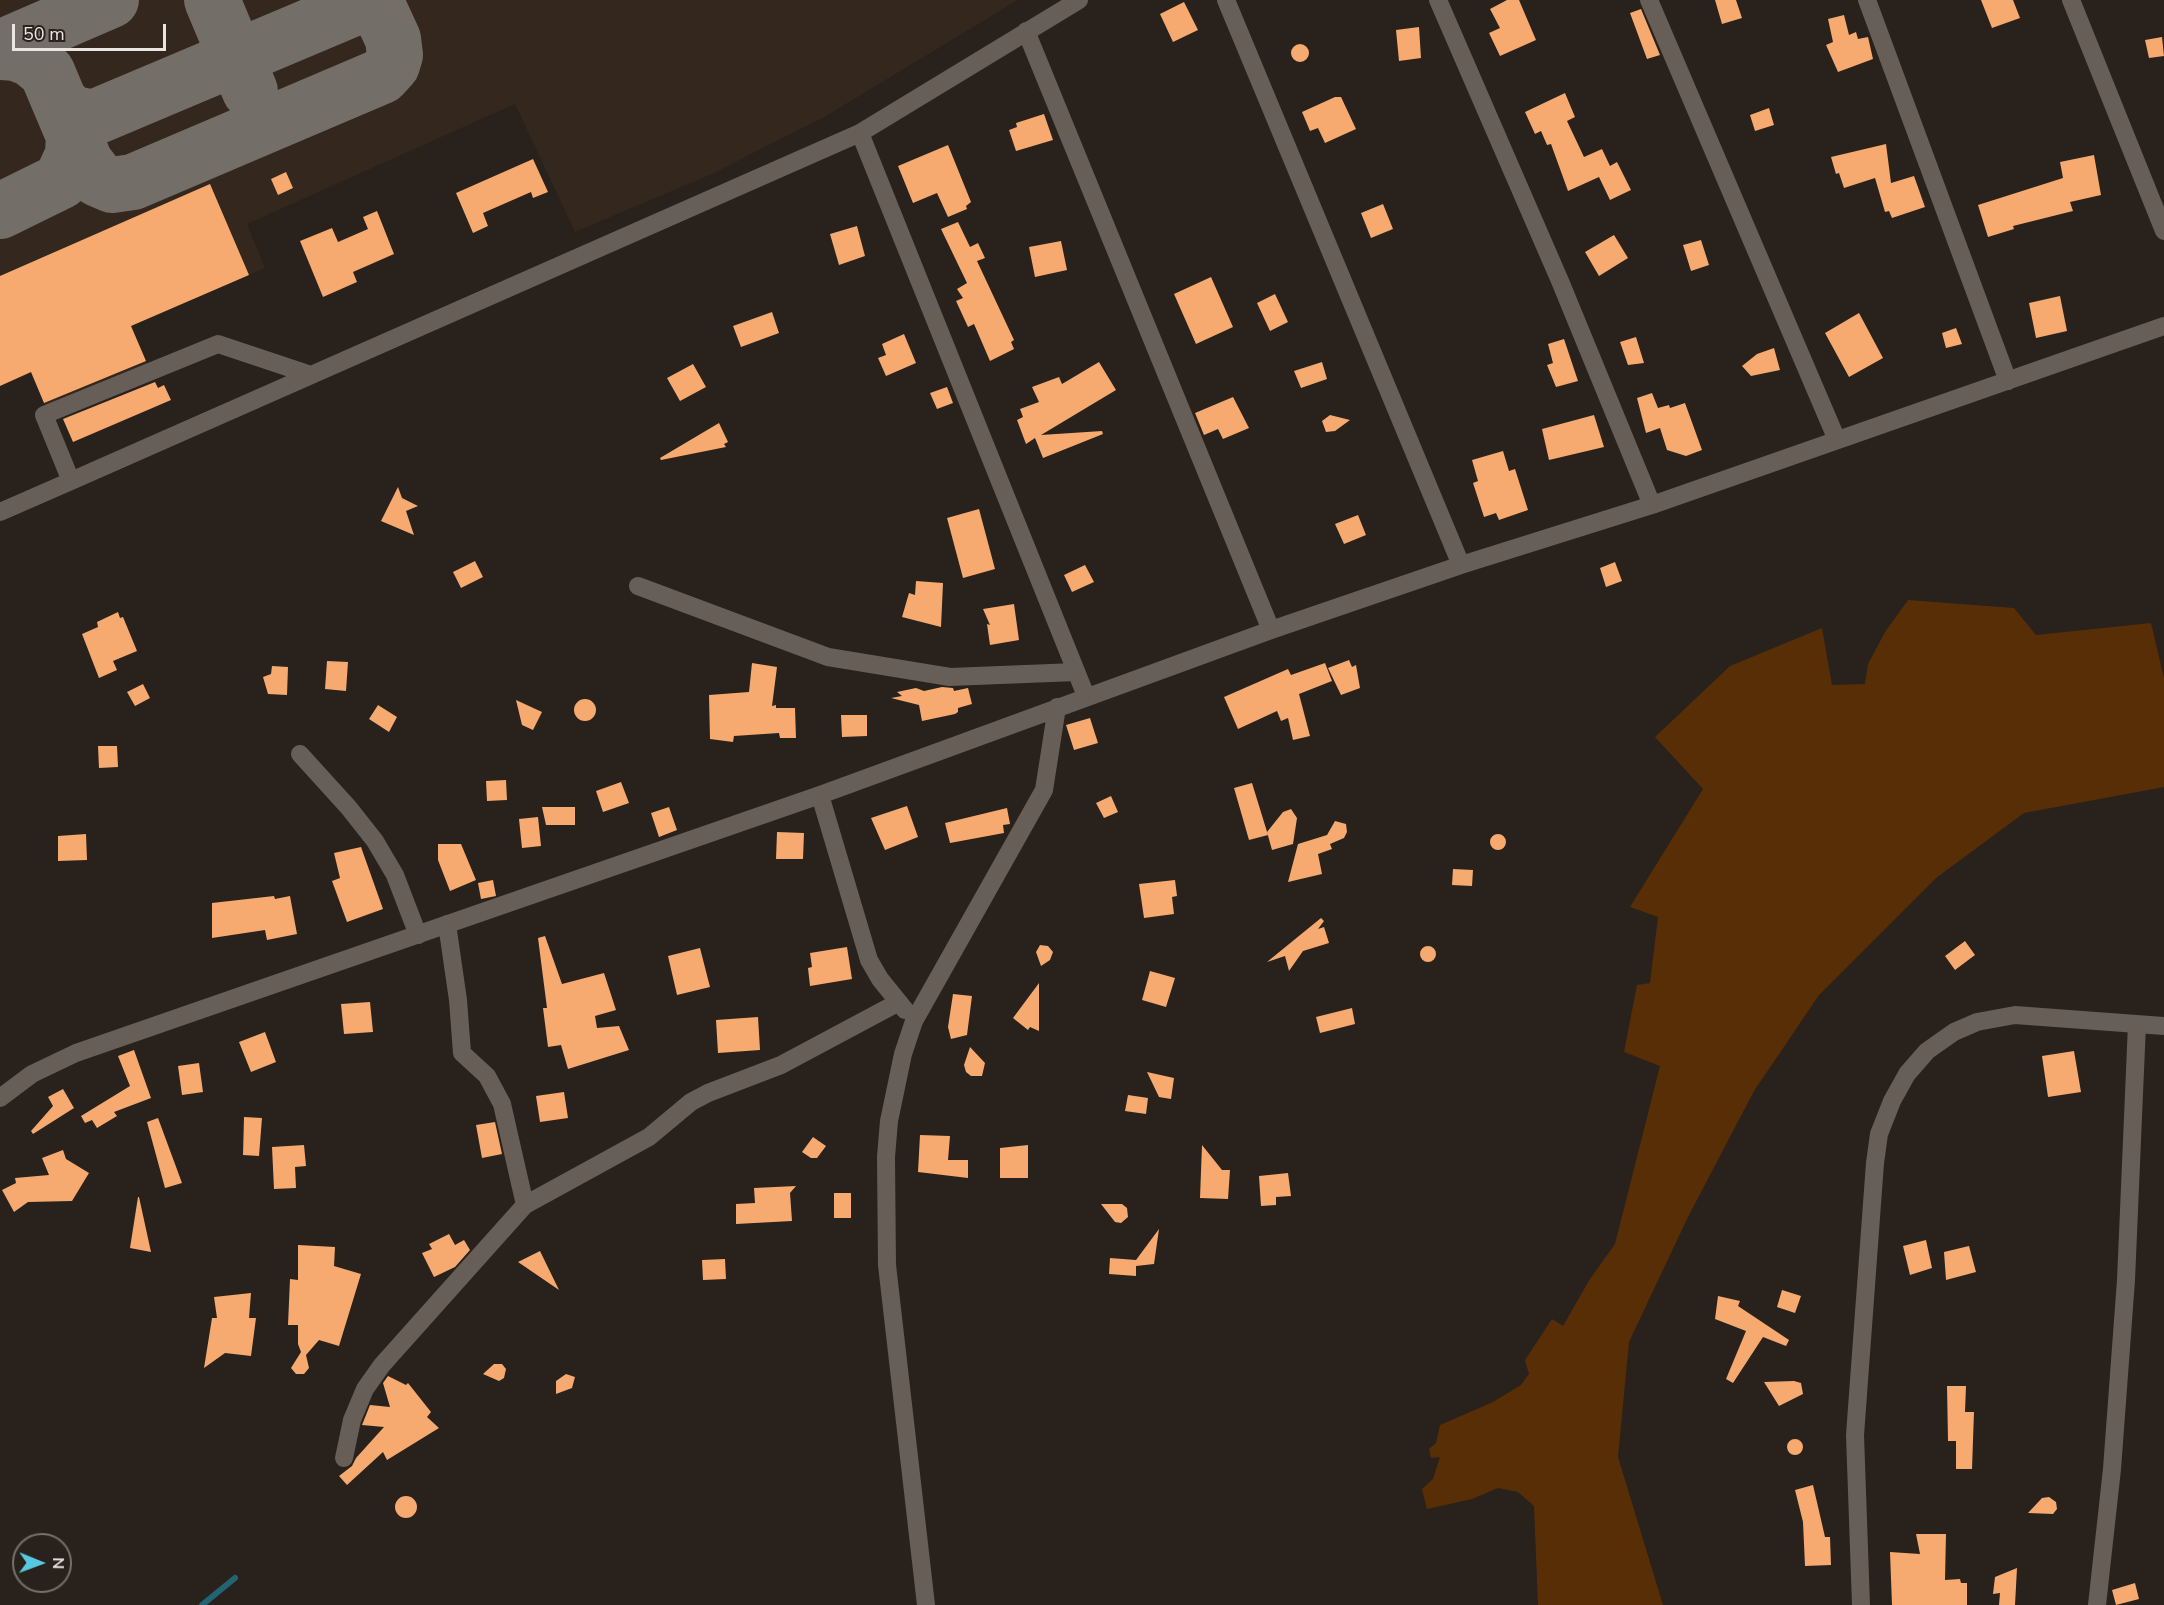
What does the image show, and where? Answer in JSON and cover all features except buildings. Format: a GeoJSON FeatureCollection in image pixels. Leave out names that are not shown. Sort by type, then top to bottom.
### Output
{"type":"FeatureCollection","features":[{"type":"Feature","properties":{"kind":"street"},"geometry":{"type":"LineString","coordinates":[[0,512],[860,133],[1079,0]]}},
{"type":"Feature","properties":{"kind":"street"},"geometry":{"type":"LineString","coordinates":[[1226,0],[1461,565]]}},
{"type":"Feature","properties":{"kind":"street"},"geometry":{"type":"LineString","coordinates":[[1438,0],[1560,281],[1652,505]]}},
{"type":"Feature","properties":{"kind":"street"},"geometry":{"type":"LineString","coordinates":[[1649,0],[1837,440]]}},
{"type":"Feature","properties":{"kind":"street"},"geometry":{"type":"LineString","coordinates":[[1868,0],[2008,381]]}},
{"type":"Feature","properties":{"kind":"street"},"geometry":{"type":"LineString","coordinates":[[2071,0],[2164,231]]}},
{"type":"Feature","properties":{"kind":"street"},"geometry":{"type":"LineString","coordinates":[[1026,31],[1271,630]]}},
{"type":"Feature","properties":{"kind":"street"},"geometry":{"type":"LineString","coordinates":[[860,133],[1086,696]]}},
{"type":"Feature","properties":{"kind":"street"},"geometry":{"type":"LineString","coordinates":[[0,1098],[32,1074],[76,1053],[820,795],[1271,630],[1461,565],[1652,505],[2164,326]]}},
{"type":"Feature","properties":{"kind":"street"},"geometry":{"type":"LineString","coordinates":[[71,481],[44,415],[218,344],[311,375]]}},
{"type":"Feature","properties":{"kind":"street"},"geometry":{"type":"LineString","coordinates":[[638,586],[828,657],[950,678],[1076,672]]}},
{"type":"Feature","properties":{"kind":"street"},"geometry":{"type":"LineString","coordinates":[[926,1605],[887,1265],[886,1157],[889,1121],[903,1054],[914,1020],[1044,789],[1057,707]]}},
{"type":"Feature","properties":{"kind":"street"},"geometry":{"type":"LineString","coordinates":[[300,754],[375,841],[395,875],[418,935]]}},
{"type":"Feature","properties":{"kind":"street"},"geometry":{"type":"LineString","coordinates":[[820,795],[869,960],[914,1020]]}},
{"type":"Feature","properties":{"kind":"street"},"geometry":{"type":"LineString","coordinates":[[447,924],[458,1000],[462,1053],[487,1076],[502,1104],[525,1204]]}},
{"type":"Feature","properties":{"kind":"street"},"geometry":{"type":"LineString","coordinates":[[344,1458],[352,1420],[365,1389],[382,1365],[525,1204],[649,1137],[691,1102],[708,1093],[781,1065],[899,1002]]}},
{"type":"Feature","properties":{"kind":"street"},"geometry":{"type":"LineString","coordinates":[[1861,1605],[1855,1435],[1875,1163],[1879,1134],[1892,1101],[1907,1074],[1927,1051],[1954,1032],[1977,1022],[2015,1016],[2164,1026]]}},
{"type":"Feature","properties":{"kind":"street"},"geometry":{"type":"LineString","coordinates":[[2097,1605],[2112,1469],[2126,1291],[2137,1024]]}},
{"type":"Feature","properties":{"kind":"shaded area"},"geometry":{"type":"Polygon","coordinates":[[[0,0],[1018,0],[826,116],[712,174],[575,232],[515,104],[247,224],[265,268],[131,326],[148,365],[47,409],[31,373],[0,386],[0,0]]]}},
{"type":"Feature","properties":{"kind":"shaded area"},"geometry":{"type":"Polygon","coordinates":[[[1908,600],[2014,608],[2036,635],[2151,623],[2164,678],[2164,787],[2024,813],[1936,878],[1819,995],[1754,1091],[1688,1217],[1629,1342],[1618,1457],[1663,1605],[1538,1605],[1534,1506],[1518,1492],[1498,1488],[1472,1499],[1427,1509],[1422,1489],[1433,1479],[1440,1457],[1431,1458],[1429,1449],[1436,1443],[1440,1425],[1493,1402],[1521,1385],[1529,1374],[1525,1360],[1552,1319],[1563,1326],[1590,1279],[1615,1244],[1660,1066],[1624,1052],[1637,985],[1650,983],[1658,917],[1630,907],[1703,789],[1655,737],[1730,666],[1822,628],[1832,685],[1865,684],[1868,664],[1885,632],[1908,600]]]}},
{"type":"Feature","properties":{"kind":"waterway"},"geometry":{"type":"LineString","coordinates":[[202,1605],[235,1578]]}},
{"type":"Feature","properties":{"kind":"taxiway"},"geometry":{"type":"LineString","coordinates":[[0,48],[111,0]]}},
{"type":"Feature","properties":{"kind":"taxiway"},"geometry":{"type":"LineString","coordinates":[[212,0],[250,91]]}},
{"type":"Feature","properties":{"kind":"taxiway"},"geometry":{"type":"LineString","coordinates":[[60,102],[71,113],[93,118],[361,5],[363,0]]}},
{"type":"Feature","properties":{"kind":"taxiway"},"geometry":{"type":"LineString","coordinates":[[0,52],[16,53],[31,59],[47,72],[85,162],[98,179],[112,185],[133,182],[382,76],[392,65],[395,55],[393,39],[375,0]]}},
{"type":"Feature","properties":{"kind":"taxiway"},"geometry":{"type":"LineString","coordinates":[[0,211],[61,181],[73,155],[74,133]]}}]}
